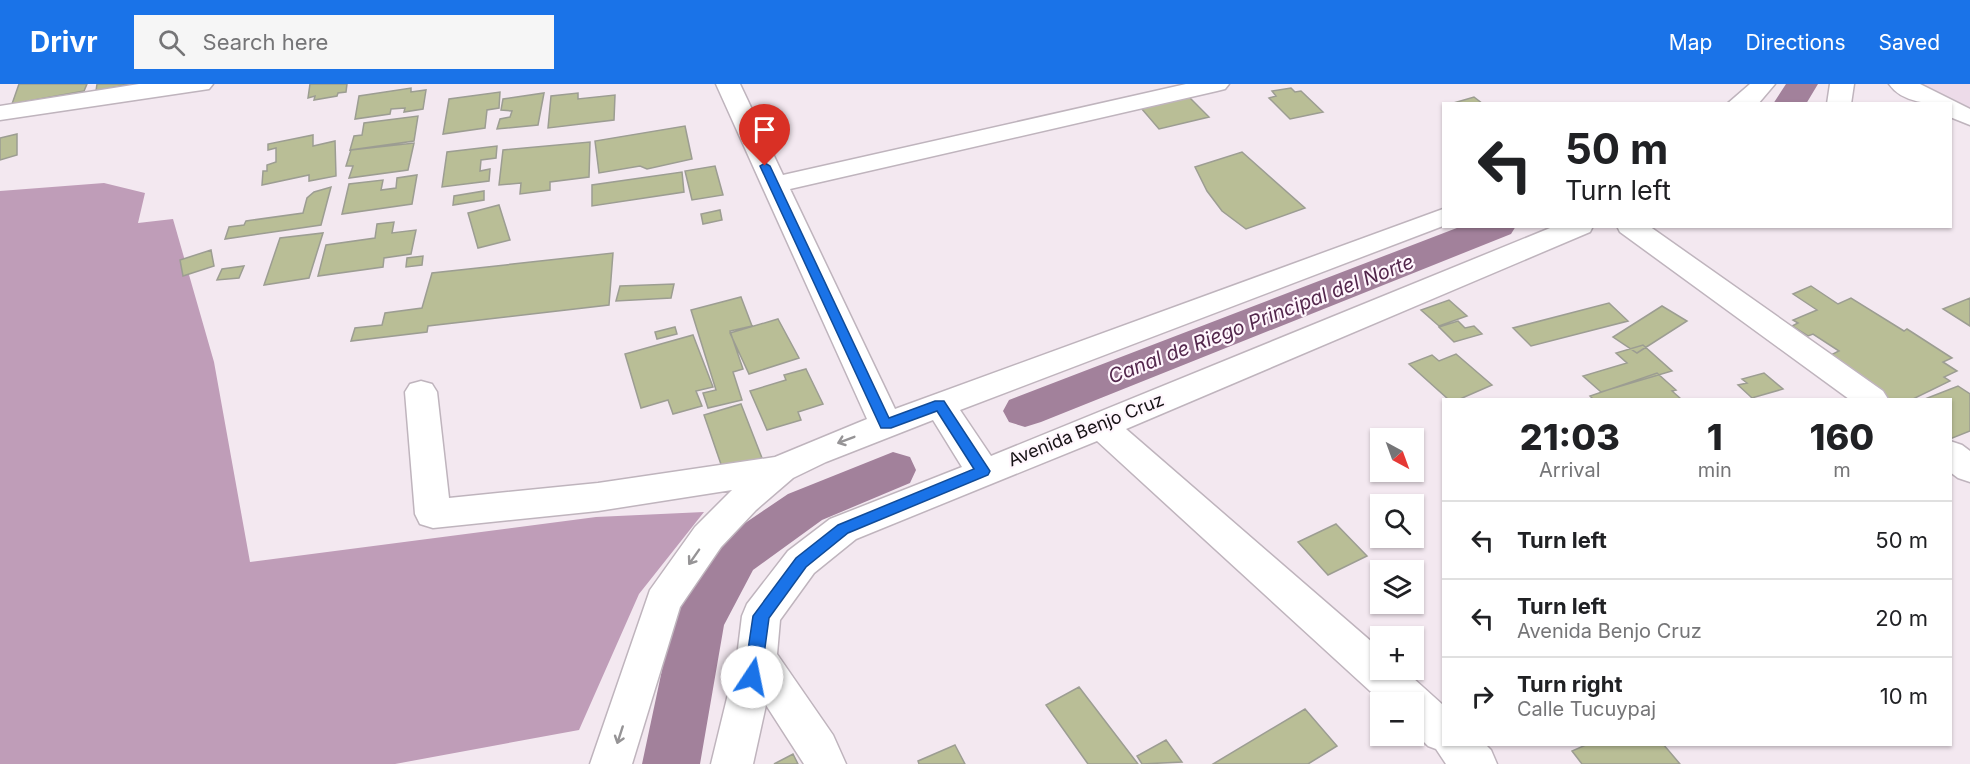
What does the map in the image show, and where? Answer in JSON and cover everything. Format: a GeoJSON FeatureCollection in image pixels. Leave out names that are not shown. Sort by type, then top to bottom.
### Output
{"type":"FeatureCollection","features":[{"type":"Feature","properties":{"kind":"street"},"geometry":{"type":"LineString","coordinates":[[0,113],[165,87],[201,84]]}},
{"type":"Feature","properties":{"kind":"street"},"geometry":{"type":"LineString","coordinates":[[728,84],[886,424]]}},
{"type":"Feature","properties":{"kind":"street"},"geometry":{"type":"LineString","coordinates":[[773,185],[1217,84]]}},
{"type":"Feature","properties":{"kind":"street"},"geometry":{"type":"LineString","coordinates":[[1743,102],[1752,97],[1763,84]]}},
{"type":"Feature","properties":{"kind":"street"},"geometry":{"type":"LineString","coordinates":[[1839,102],[1842,84]]}},
{"type":"Feature","properties":{"kind":"street"},"geometry":{"type":"LineString","coordinates":[[1901,84],[1938,102]]}},
{"type":"Feature","properties":{"kind":"street"},"geometry":{"type":"LineString","coordinates":[[1952,109],[1970,118]]}},
{"type":"Feature","properties":{"kind":"street"},"geometry":{"type":"LineString","coordinates":[[611,764],[663,601],[708,537],[744,500],[781,469],[813,453],[886,424],[1442,217]]}},
{"type":"Feature","properties":{"kind":"street","name":"Avenida Benjo Cruz"},"geometry":{"type":"LineString","coordinates":[[732,764],[757,657],[761,616],[801,562],[843,529],[983,471],[1101,426],[1575,228]]}},
{"type":"Feature","properties":{"kind":"street"},"geometry":{"type":"LineString","coordinates":[[1633,228],[1871,398]]}},
{"type":"Feature","properties":{"kind":"street"},"geometry":{"type":"LineString","coordinates":[[421,392],[432,514],[598,497],[781,469]]}},
{"type":"Feature","properties":{"kind":"street"},"geometry":{"type":"LineString","coordinates":[[939,404],[983,471]]}},
{"type":"Feature","properties":{"kind":"street"},"geometry":{"type":"LineString","coordinates":[[1101,426],[1400,692]]}},
{"type":"Feature","properties":{"kind":"street"},"geometry":{"type":"LineString","coordinates":[[1952,456],[1970,469]]}},
{"type":"Feature","properties":{"kind":"street"},"geometry":{"type":"LineString","coordinates":[[757,657],[818,749],[825,764]]}},
{"type":"Feature","properties":{"kind":"street"},"geometry":{"type":"LineString","coordinates":[[1424,714],[1442,731]]}},
{"type":"Feature","properties":{"kind":"street"},"geometry":{"type":"LineString","coordinates":[[1457,746],[1476,764]]}},
{"type":"Feature","properties":{"kind":"shaded area"},"geometry":{"type":"Polygon","coordinates":[[[1921,84],[1970,84],[1970,109],[1921,84]]]}},
{"type":"Feature","properties":{"kind":"shaded area"},"geometry":{"type":"Polygon","coordinates":[[[104,183],[145,193],[138,223],[173,219],[214,362],[250,562],[596,517],[704,512],[639,594],[579,730],[395,764],[0,764],[0,191],[104,183]]]}},
{"type":"Feature","properties":{"kind":"building"},"geometry":{"type":"Polygon","coordinates":[[[19,84],[87,84],[84,91],[12,104],[19,84]]]}},
{"type":"Feature","properties":{"kind":"building"},"geometry":{"type":"Polygon","coordinates":[[[97,84],[131,84],[96,91],[97,84]]]}},
{"type":"Feature","properties":{"kind":"building"},"geometry":{"type":"Polygon","coordinates":[[[310,84],[347,84],[346,92],[314,100],[315,96],[308,98],[310,84]]]}},
{"type":"Feature","properties":{"kind":"building"},"geometry":{"type":"Polygon","coordinates":[[[411,88],[411,92],[426,90],[423,109],[404,112],[405,108],[391,109],[390,114],[355,119],[359,96],[411,88]]]}},
{"type":"Feature","properties":{"kind":"building"},"geometry":{"type":"Polygon","coordinates":[[[1291,88],[1295,92],[1301,91],[1323,112],[1290,119],[1269,98],[1276,96],[1272,91],[1291,88]]]}},
{"type":"Feature","properties":{"kind":"building"},"geometry":{"type":"Polygon","coordinates":[[[500,92],[499,108],[487,110],[485,128],[443,134],[449,99],[500,92]]]}},
{"type":"Feature","properties":{"kind":"building"},"geometry":{"type":"Polygon","coordinates":[[[544,93],[538,125],[497,129],[500,119],[510,117],[512,111],[501,110],[503,99],[544,93]]]}},
{"type":"Feature","properties":{"kind":"building"},"geometry":{"type":"Polygon","coordinates":[[[578,93],[578,99],[615,95],[614,120],[548,128],[551,96],[578,93]]]}},
{"type":"Feature","properties":{"kind":"building"},"geometry":{"type":"Polygon","coordinates":[[[1189,97],[1209,117],[1159,129],[1141,108],[1189,97]]]}},
{"type":"Feature","properties":{"kind":"building"},"geometry":{"type":"Polygon","coordinates":[[[1474,97],[1480,102],[1457,102],[1474,97]]]}},
{"type":"Feature","properties":{"kind":"building"},"geometry":{"type":"Polygon","coordinates":[[[418,116],[414,141],[350,150],[354,136],[362,135],[364,123],[418,116]]]}},
{"type":"Feature","properties":{"kind":"building"},"geometry":{"type":"Polygon","coordinates":[[[685,126],[692,159],[647,169],[640,166],[599,173],[595,141],[685,126]]]}},
{"type":"Feature","properties":{"kind":"building"},"geometry":{"type":"Polygon","coordinates":[[[17,134],[17,155],[0,160],[0,138],[17,134]]]}},
{"type":"Feature","properties":{"kind":"building"},"geometry":{"type":"Polygon","coordinates":[[[313,135],[313,146],[335,141],[336,176],[309,181],[309,175],[262,185],[263,171],[267,171],[267,165],[276,162],[276,148],[268,150],[268,144],[313,135]]]}},
{"type":"Feature","properties":{"kind":"building"},"geometry":{"type":"Polygon","coordinates":[[[590,142],[589,177],[550,182],[550,190],[520,194],[521,183],[499,185],[503,150],[590,142]]]}},
{"type":"Feature","properties":{"kind":"building"},"geometry":{"type":"Polygon","coordinates":[[[414,143],[408,170],[349,178],[353,166],[346,166],[351,150],[414,143]]]}},
{"type":"Feature","properties":{"kind":"building"},"geometry":{"type":"Polygon","coordinates":[[[497,146],[496,158],[481,160],[480,171],[490,169],[489,181],[442,187],[447,152],[497,146]]]}},
{"type":"Feature","properties":{"kind":"building"},"geometry":{"type":"Polygon","coordinates":[[[1242,152],[1305,208],[1246,229],[1222,211],[1207,191],[1195,167],[1242,152]]]}},
{"type":"Feature","properties":{"kind":"building"},"geometry":{"type":"Polygon","coordinates":[[[715,166],[723,195],[692,200],[685,171],[715,166]]]}},
{"type":"Feature","properties":{"kind":"building"},"geometry":{"type":"Polygon","coordinates":[[[682,172],[684,192],[592,206],[592,185],[682,172]]]}},
{"type":"Feature","properties":{"kind":"building"},"geometry":{"type":"Polygon","coordinates":[[[417,175],[412,204],[342,214],[349,184],[383,180],[381,190],[396,188],[397,178],[417,175]]]}},
{"type":"Feature","properties":{"kind":"building"},"geometry":{"type":"Polygon","coordinates":[[[331,187],[321,225],[225,239],[229,227],[244,225],[246,221],[303,213],[307,198],[314,192],[331,187]]]}},
{"type":"Feature","properties":{"kind":"building"},"geometry":{"type":"Polygon","coordinates":[[[484,191],[484,200],[453,205],[454,196],[484,191]]]}},
{"type":"Feature","properties":{"kind":"building"},"geometry":{"type":"Polygon","coordinates":[[[499,205],[510,240],[478,248],[468,213],[499,205]]]}},
{"type":"Feature","properties":{"kind":"building"},"geometry":{"type":"Polygon","coordinates":[[[720,210],[722,220],[703,224],[701,214],[720,210]]]}},
{"type":"Feature","properties":{"kind":"building"},"geometry":{"type":"Polygon","coordinates":[[[394,222],[392,233],[416,230],[411,254],[384,258],[383,267],[318,276],[326,245],[375,238],[377,224],[394,222]]]}},
{"type":"Feature","properties":{"kind":"building"},"geometry":{"type":"Polygon","coordinates":[[[323,233],[309,278],[264,285],[280,238],[323,233]]]}},
{"type":"Feature","properties":{"kind":"building"},"geometry":{"type":"Polygon","coordinates":[[[211,250],[214,266],[183,276],[180,260],[211,250]]]}},
{"type":"Feature","properties":{"kind":"building"},"geometry":{"type":"Polygon","coordinates":[[[613,253],[609,305],[428,326],[427,332],[351,341],[355,328],[382,325],[385,313],[422,308],[432,273],[613,253]]]}},
{"type":"Feature","properties":{"kind":"building"},"geometry":{"type":"Polygon","coordinates":[[[423,256],[422,265],[406,267],[407,258],[423,256]]]}},
{"type":"Feature","properties":{"kind":"building"},"geometry":{"type":"Polygon","coordinates":[[[244,266],[239,278],[217,280],[222,269],[244,266]]]}},
{"type":"Feature","properties":{"kind":"building"},"geometry":{"type":"Polygon","coordinates":[[[674,284],[671,298],[616,301],[620,286],[674,284]]]}},
{"type":"Feature","properties":{"kind":"building"},"geometry":{"type":"Polygon","coordinates":[[[1811,286],[1838,304],[1851,298],[1904,331],[1907,329],[1952,358],[1943,362],[1957,371],[1944,377],[1950,381],[1915,398],[1876,398],[1825,358],[1839,351],[1813,334],[1808,336],[1792,326],[1798,323],[1793,320],[1817,310],[1793,294],[1811,286]]]}},
{"type":"Feature","properties":{"kind":"building"},"geometry":{"type":"Polygon","coordinates":[[[741,297],[752,326],[730,331],[743,369],[733,372],[742,400],[708,408],[703,393],[716,390],[691,310],[741,297]]]}},
{"type":"Feature","properties":{"kind":"building"},"geometry":{"type":"Polygon","coordinates":[[[1970,298],[1970,326],[1943,309],[1970,298]]]}},
{"type":"Feature","properties":{"kind":"building"},"geometry":{"type":"Polygon","coordinates":[[[1449,300],[1467,316],[1439,326],[1421,310],[1449,300]]]}},
{"type":"Feature","properties":{"kind":"building"},"geometry":{"type":"Polygon","coordinates":[[[1609,303],[1628,321],[1531,346],[1513,328],[1609,303]]]}},
{"type":"Feature","properties":{"kind":"building"},"geometry":{"type":"Polygon","coordinates":[[[1662,306],[1687,321],[1637,353],[1613,337],[1662,306]]]}},
{"type":"Feature","properties":{"kind":"building"},"geometry":{"type":"Polygon","coordinates":[[[778,319],[799,358],[749,374],[730,333],[778,319]]]}},
{"type":"Feature","properties":{"kind":"building"},"geometry":{"type":"Polygon","coordinates":[[[1458,321],[1465,328],[1474,326],[1482,334],[1454,342],[1439,327],[1458,321]]]}},
{"type":"Feature","properties":{"kind":"building"},"geometry":{"type":"Polygon","coordinates":[[[675,327],[677,334],[657,339],[655,332],[675,327]]]}},
{"type":"Feature","properties":{"kind":"building"},"geometry":{"type":"Polygon","coordinates":[[[693,335],[713,387],[696,391],[702,406],[673,414],[668,400],[641,408],[625,354],[693,335]]]}},
{"type":"Feature","properties":{"kind":"building"},"geometry":{"type":"Polygon","coordinates":[[[1643,345],[1672,371],[1601,392],[1583,376],[1627,363],[1616,353],[1643,345]]]}},
{"type":"Feature","properties":{"kind":"building"},"geometry":{"type":"Polygon","coordinates":[[[1456,354],[1492,385],[1462,398],[1447,398],[1409,364],[1432,355],[1439,361],[1456,354]]]}},
{"type":"Feature","properties":{"kind":"building"},"geometry":{"type":"Polygon","coordinates":[[[806,369],[823,404],[798,412],[801,420],[767,430],[750,391],[786,380],[784,375],[806,369]]]}},
{"type":"Feature","properties":{"kind":"building"},"geometry":{"type":"Polygon","coordinates":[[[1657,373],[1676,390],[1672,391],[1680,398],[1592,398],[1590,396],[1657,373]]]}},
{"type":"Feature","properties":{"kind":"building"},"geometry":{"type":"Polygon","coordinates":[[[1764,373],[1783,389],[1752,398],[1738,385],[1747,383],[1742,379],[1764,373]]]}},
{"type":"Feature","properties":{"kind":"building"},"geometry":{"type":"Polygon","coordinates":[[[1958,386],[1970,394],[1970,431],[1952,438],[1952,398],[1928,398],[1958,386]]]}},
{"type":"Feature","properties":{"kind":"building"},"geometry":{"type":"Polygon","coordinates":[[[741,404],[762,458],[723,470],[704,415],[741,404]]]}},
{"type":"Feature","properties":{"kind":"building"},"geometry":{"type":"Polygon","coordinates":[[[1336,524],[1367,556],[1328,575],[1298,542],[1336,524]]]}},
{"type":"Feature","properties":{"kind":"building"},"geometry":{"type":"Polygon","coordinates":[[[1079,687],[1138,764],[1088,764],[1046,705],[1079,687]]]}},
{"type":"Feature","properties":{"kind":"building"},"geometry":{"type":"Polygon","coordinates":[[[1305,709],[1337,746],[1308,764],[1213,764],[1305,709]]]}},
{"type":"Feature","properties":{"kind":"building"},"geometry":{"type":"Polygon","coordinates":[[[1166,740],[1182,762],[1142,764],[1137,756],[1166,740]]]}},
{"type":"Feature","properties":{"kind":"building"},"geometry":{"type":"Polygon","coordinates":[[[955,745],[965,764],[919,764],[918,761],[955,745]]]}},
{"type":"Feature","properties":{"kind":"building"},"geometry":{"type":"Polygon","coordinates":[[[1583,746],[1665,746],[1680,764],[1582,764],[1572,751],[1583,746]]]}},
{"type":"Feature","properties":{"kind":"building"},"geometry":{"type":"Polygon","coordinates":[[[793,754],[798,764],[774,764],[793,754]]]}},
{"type":"Feature","properties":{"kind":"waterway","name":"Canal de Riego Principal del Norte"},"geometry":{"type":"LineString","coordinates":[[1790,102],[1802,84]]}},
{"type":"Feature","properties":{"kind":"waterway","name":"Canal de Riego Principal del Norte"},"geometry":{"type":"LineString","coordinates":[[1025,411],[1493,228]]}},
{"type":"Feature","properties":{"kind":"waterway","name":"Canal de Riego Principal del Norte"},"geometry":{"type":"LineString","coordinates":[[671,764],[698,623],[735,556],[805,507],[893,470]]}},
{"type":"Feature","properties":{"kind":"route"},"geometry":{"type":"LineString","coordinates":[[752,677],[757,657],[761,616],[801,562],[843,529],[983,471],[939,404],[886,424],[765,166]]}}]}
